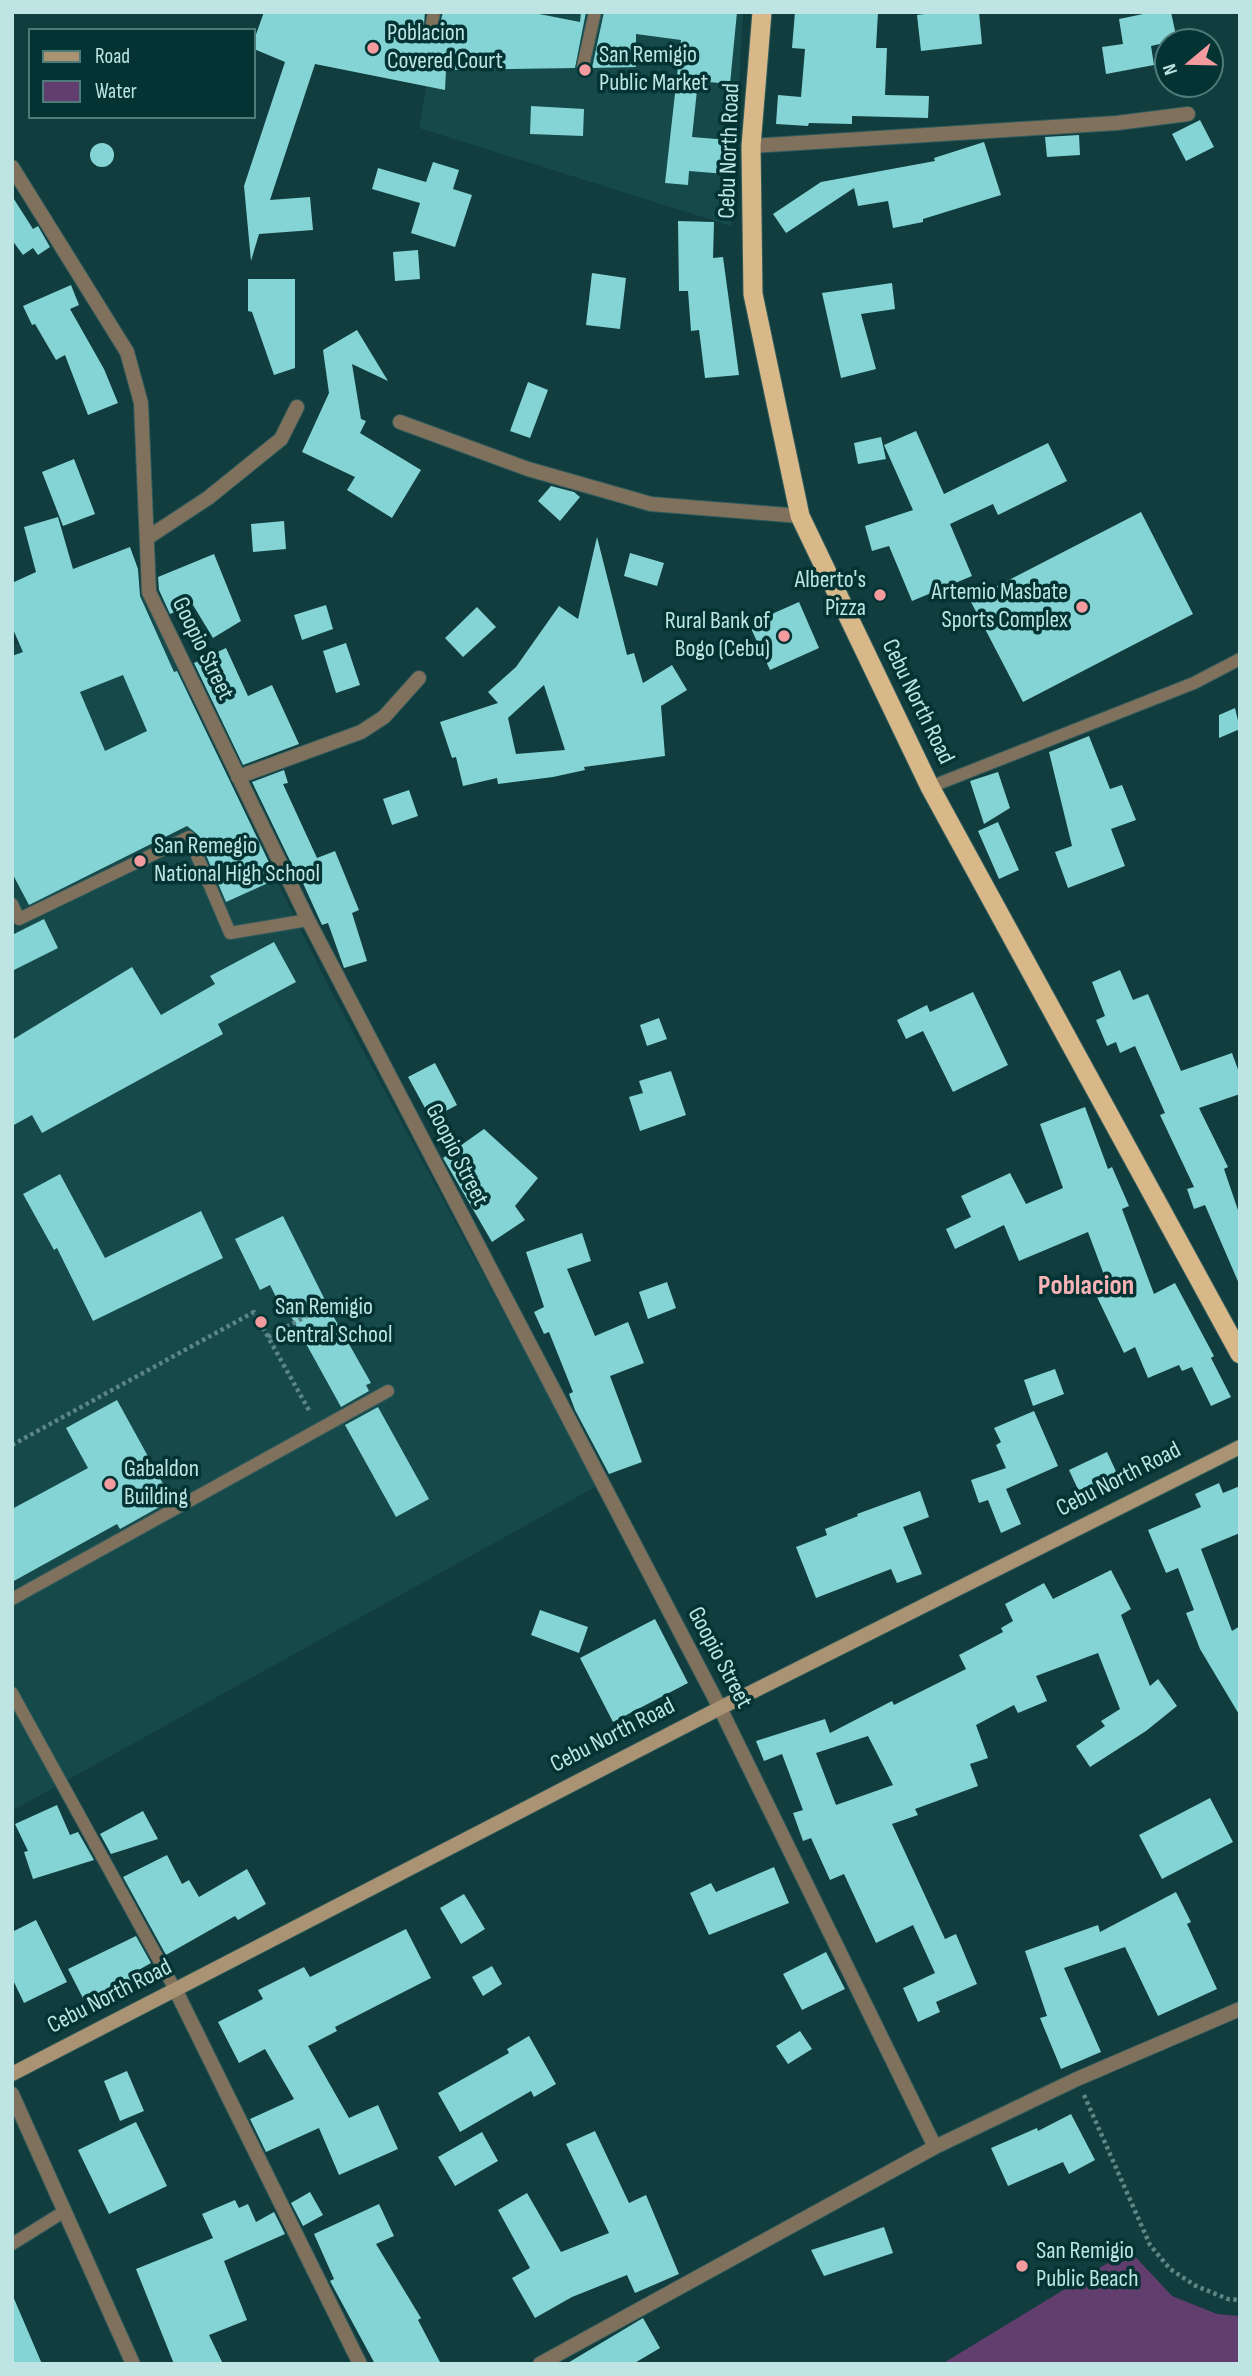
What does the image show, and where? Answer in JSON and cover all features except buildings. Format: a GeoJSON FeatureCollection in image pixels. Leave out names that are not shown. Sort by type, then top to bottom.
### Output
{"type":"FeatureCollection","features":[{"type":"Feature","properties":{"kind":"highway","name":"Cebu North Road"},"geometry":{"type":"LineString","coordinates":[[762,12],[751,146],[753,295],[800,516],[930,787],[1240,1354]]}},
{"type":"Feature","properties":{"kind":"main road","name":"Cebu North Road"},"geometry":{"type":"LineString","coordinates":[[12,2074],[720,1708],[1240,1447]]}},
{"type":"Feature","properties":{"kind":"street"},"geometry":{"type":"LineString","coordinates":[[751,146],[1117,123],[1188,114]]}},
{"type":"Feature","properties":{"kind":"street","name":"Goopio Street"},"geometry":{"type":"LineString","coordinates":[[12,167],[127,352],[141,403],[149,592],[308,920],[720,1708],[936,2147]]}},
{"type":"Feature","properties":{"kind":"street"},"geometry":{"type":"LineString","coordinates":[[147,538],[208,498],[281,439],[297,407]]}},
{"type":"Feature","properties":{"kind":"street"},"geometry":{"type":"LineString","coordinates":[[400,422],[528,469],[651,504],[800,516]]}},
{"type":"Feature","properties":{"kind":"street"},"geometry":{"type":"LineString","coordinates":[[239,777],[361,732],[384,716],[419,678]]}},
{"type":"Feature","properties":{"kind":"street"},"geometry":{"type":"LineString","coordinates":[[176,1991],[360,2364]]}},
{"type":"Feature","properties":{"kind":"street"},"geometry":{"type":"LineString","coordinates":[[540,2364],[936,2147],[1077,2079],[1240,2009]]}},
{"type":"Feature","properties":{"kind":"street"},"geometry":{"type":"LineString","coordinates":[[12,2094],[133,2364]]}},
{"type":"Feature","properties":{"kind":"lane"},"geometry":{"type":"LineString","coordinates":[[583,66],[594,12]]}},
{"type":"Feature","properties":{"kind":"lane"},"geometry":{"type":"LineString","coordinates":[[930,787],[1194,683],[1240,659]]}},
{"type":"Feature","properties":{"kind":"lane"},"geometry":{"type":"LineString","coordinates":[[12,904],[19,919],[189,837],[230,933],[308,920]]}},
{"type":"Feature","properties":{"kind":"lane"},"geometry":{"type":"LineString","coordinates":[[12,1599],[387,1391]]}},
{"type":"Feature","properties":{"kind":"lane"},"geometry":{"type":"LineString","coordinates":[[12,1693],[176,1991]]}},
{"type":"Feature","properties":{"kind":"lane"},"geometry":{"type":"LineString","coordinates":[[12,2244],[65,2211]]}},
{"type":"Feature","properties":{"kind":"path"},"geometry":{"type":"LineString","coordinates":[[268,1337],[334,1301]]}},
{"type":"Feature","properties":{"kind":"path"},"geometry":{"type":"LineString","coordinates":[[12,1445],[254,1312],[319,1429]]}},
{"type":"Feature","properties":{"kind":"path"},"geometry":{"type":"LineString","coordinates":[[1077,2079],[1150,2245],[1170,2269],[1196,2286],[1228,2299],[1240,2300]]}},
{"type":"Feature","properties":{"kind":"shaded area","name":"San Remigio Public Market"},"geometry":{"type":"Polygon","coordinates":[[[440,12],[743,12],[731,226],[419,128],[440,12]]]}},
{"type":"Feature","properties":{"kind":"shaded area","name":"San Remigio Central School"},"geometry":{"type":"Polygon","coordinates":[[[140,588],[237,800],[330,989],[597,1486],[12,1811],[12,646],[140,588]]]}},
{"type":"Feature","properties":{"kind":"water"},"geometry":{"type":"Polygon","coordinates":[[[1129,2250],[1172,2296],[1217,2314],[1240,2316],[1240,2364],[942,2364],[1129,2250]]]}},
{"type":"Feature","properties":{"kind":"place","name":"Poblacion Covered Court"},"geometry":{"type":"Point","coordinates":[373,48]}},
{"type":"Feature","properties":{"kind":"place","name":"San Remigio Public Market"},"geometry":{"type":"Point","coordinates":[585,70]}},
{"type":"Feature","properties":{"kind":"place","name":"Alberto's Pizza"},"geometry":{"type":"Point","coordinates":[880,595]}},
{"type":"Feature","properties":{"kind":"place","name":"Artemio Masbate Sports Complex"},"geometry":{"type":"Point","coordinates":[1082,607]}},
{"type":"Feature","properties":{"kind":"place","name":"Rural Bank of Bogo (Cebu)"},"geometry":{"type":"Point","coordinates":[784,636]}},
{"type":"Feature","properties":{"kind":"place","name":"San Remegio National High School"},"geometry":{"type":"Point","coordinates":[140,861]}},
{"type":"Feature","properties":{"kind":"place","name":"San Remigio Central School"},"geometry":{"type":"Point","coordinates":[261,1322]}},
{"type":"Feature","properties":{"kind":"place","name":"Gabaldon Building"},"geometry":{"type":"Point","coordinates":[110,1484]}},
{"type":"Feature","properties":{"kind":"place","name":"San Remigio Public Beach"},"geometry":{"type":"Point","coordinates":[1022,2266]}},
{"type":"Feature","properties":{"kind":"district","name":"Poblacion"},"geometry":{"type":"Point","coordinates":[1086,1287]}}]}
